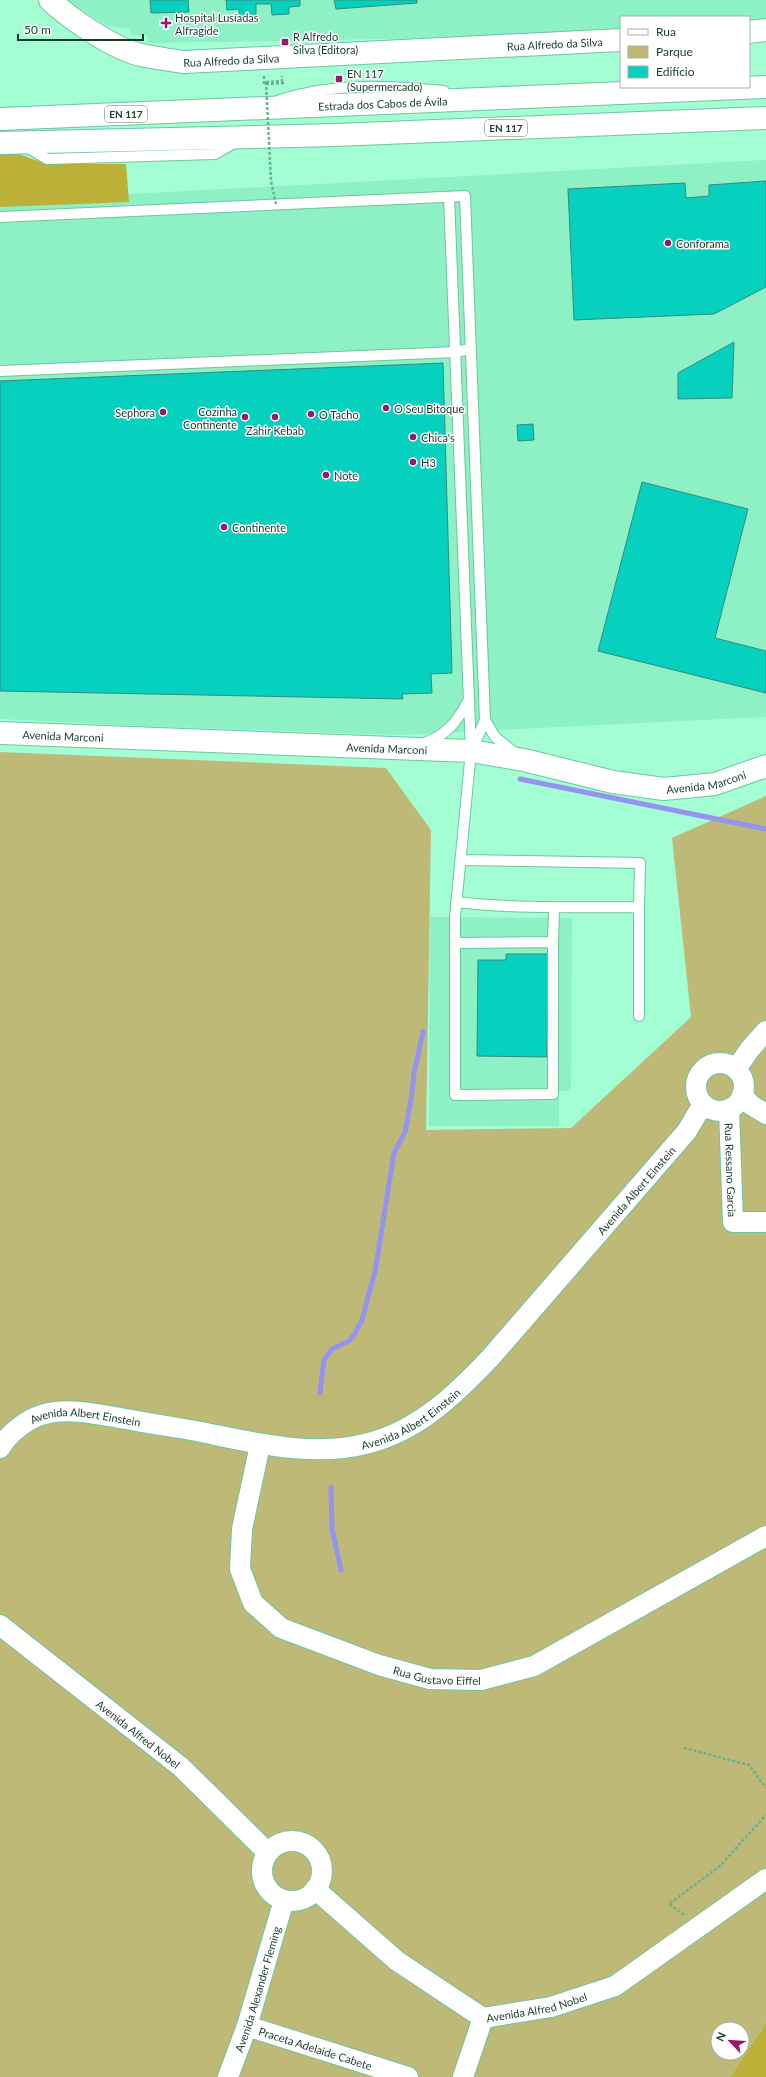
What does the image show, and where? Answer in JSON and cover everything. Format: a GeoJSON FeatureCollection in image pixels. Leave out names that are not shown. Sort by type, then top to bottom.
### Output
{"type":"FeatureCollection","features":[{"type":"Feature","properties":{"kind":"main road","name":"Rua Alfredo da Silva"},"geometry":{"type":"LineString","coordinates":[[50,0],[66,15],[106,40],[140,55],[184,62],[620,40]]}},
{"type":"Feature","properties":{"kind":"main road"},"geometry":{"type":"LineString","coordinates":[[750,32],[766,30]]}},
{"type":"Feature","properties":{"kind":"main road","name":"Estrada dos Cabos de Ávila"},"geometry":{"type":"LineString","coordinates":[[750,88],[766,87]]}},
{"type":"Feature","properties":{"kind":"main road","name":"Estrada dos Cabos de Ávila"},"geometry":{"type":"LineString","coordinates":[[0,120],[743,88]]}},
{"type":"Feature","properties":{"kind":"main road","name":"EN 117"},"geometry":{"type":"LineString","coordinates":[[9,143],[246,137],[766,118]]}},
{"type":"Feature","properties":{"kind":"main road","name":"Avenida Marconi"},"geometry":{"type":"LineString","coordinates":[[0,733],[471,751],[524,760],[613,782],[664,789],[715,784],[766,766]]}},
{"type":"Feature","properties":{"kind":"street"},"geometry":{"type":"LineString","coordinates":[[736,1069],[750,1049],[766,1031]]}},
{"type":"Feature","properties":{"kind":"street"},"geometry":{"type":"LineString","coordinates":[[736,1102],[743,1082],[736,1069],[723,1063],[716,1063],[702,1070],[698,1076],[696,1091],[703,1104],[715,1110],[736,1102],[750,1105],[766,1114]]}},
{"type":"Feature","properties":{"kind":"street","name":"Rua Ressano Garcia"},"geometry":{"type":"LineString","coordinates":[[736,1102],[732,1222],[766,1222]]}},
{"type":"Feature","properties":{"kind":"street","name":"Avenida Albert Einstein"},"geometry":{"type":"LineString","coordinates":[[0,1448],[15,1431],[30,1420],[44,1414],[62,1411],[103,1415],[260,1445],[334,1449],[358,1446],[393,1435],[422,1420],[442,1405],[491,1357],[672,1149],[687,1131],[703,1104]]}},
{"type":"Feature","properties":{"kind":"street","name":"Rua Gustavo Eiffel"},"geometry":{"type":"LineString","coordinates":[[260,1445],[242,1529],[240,1569],[253,1603],[281,1628],[379,1665],[430,1680],[482,1680],[534,1666],[766,1536]]}},
{"type":"Feature","properties":{"kind":"street","name":"Avenida Alfred Nobel"},"geometry":{"type":"LineString","coordinates":[[0,1625],[181,1767],[268,1853]]}},
{"type":"Feature","properties":{"kind":"street"},"geometry":{"type":"LineString","coordinates":[[288,1842],[301,1843],[310,1847],[320,1862],[320,1881],[316,1889],[302,1899],[284,1900],[275,1896],[268,1890],[262,1872],[263,1862],[268,1853],[275,1847],[288,1842]]}},
{"type":"Feature","properties":{"kind":"street","name":"Avenida Alfred Nobel"},"geometry":{"type":"LineString","coordinates":[[316,1889],[397,1961],[483,2018],[551,2007],[615,1986],[766,1879]]}},
{"type":"Feature","properties":{"kind":"street","name":"Avenida Alexander Fleming"},"geometry":{"type":"LineString","coordinates":[[228,2077],[247,2026],[284,1900]]}},
{"type":"Feature","properties":{"kind":"street"},"geometry":{"type":"LineString","coordinates":[[463,2077],[483,2018]]}},
{"type":"Feature","properties":{"kind":"street","name":"Praceta Adelaide Cabete"},"geometry":{"type":"LineString","coordinates":[[247,2026],[408,2077]]}},
{"type":"Feature","properties":{"kind":"lane"},"geometry":{"type":"LineString","coordinates":[[0,217],[465,196],[485,720],[471,751]]}},
{"type":"Feature","properties":{"kind":"lane"},"geometry":{"type":"LineString","coordinates":[[449,197],[471,751],[456,902],[455,1095],[553,1094],[554,908]]}},
{"type":"Feature","properties":{"kind":"lane"},"geometry":{"type":"LineString","coordinates":[[0,371],[456,352],[470,349]]}},
{"type":"Feature","properties":{"kind":"lane"},"geometry":{"type":"LineString","coordinates":[[411,748],[430,741],[446,732],[458,721],[468,699]]}},
{"type":"Feature","properties":{"kind":"lane"},"geometry":{"type":"LineString","coordinates":[[485,720],[495,737],[524,760]]}},
{"type":"Feature","properties":{"kind":"lane"},"geometry":{"type":"LineString","coordinates":[[461,860],[640,863],[639,1016]]}},
{"type":"Feature","properties":{"kind":"lane"},"geometry":{"type":"LineString","coordinates":[[456,902],[483,905],[554,908],[639,907]]}},
{"type":"Feature","properties":{"kind":"lane"},"geometry":{"type":"LineString","coordinates":[[455,943],[553,942]]}},
{"type":"Feature","properties":{"kind":"path"},"geometry":{"type":"LineString","coordinates":[[276,76],[282,76],[282,81],[266,82],[271,182],[276,204]]}},
{"type":"Feature","properties":{"kind":"path"},"geometry":{"type":"LineString","coordinates":[[270,77],[264,77],[264,84],[285,83]]}},
{"type":"Feature","properties":{"kind":"path"},"geometry":{"type":"LineString","coordinates":[[684,1748],[749,1765],[766,1788]]}},
{"type":"Feature","properties":{"kind":"path"},"geometry":{"type":"LineString","coordinates":[[699,1926],[668,1904],[720,1866],[766,1815]]}},
{"type":"Feature","properties":{"kind":"shaded area"},"geometry":{"type":"Polygon","coordinates":[[[67,0],[766,0],[766,25],[750,25],[750,16],[620,16],[620,31],[441,38],[148,43],[147,35],[131,35],[130,29],[107,26],[67,0]]]}},
{"type":"Feature","properties":{"kind":"shaded area"},"geometry":{"type":"Polygon","coordinates":[[[16,153],[46,164],[126,164],[129,202],[0,207],[0,154],[16,153]]]}},
{"type":"Feature","properties":{"kind":"shaded area"},"geometry":{"type":"Polygon","coordinates":[[[766,160],[766,717],[398,735],[141,726],[0,719],[0,201],[766,160]]]}},
{"type":"Feature","properties":{"kind":"shaded area"},"geometry":{"type":"Polygon","coordinates":[[[430,917],[572,918],[571,1091],[559,1091],[559,1126],[429,1126],[430,917]]]}},
{"type":"Feature","properties":{"kind":"shaded area"},"geometry":{"type":"Polygon","coordinates":[[[766,2023],[766,2077],[730,2077],[741,2061],[750,2061],[750,2047],[766,2023]]]}},
{"type":"Feature","properties":{"kind":"green space"},"geometry":{"type":"Polygon","coordinates":[[[0,752],[386,768],[431,830],[426,1130],[571,1128],[691,1017],[672,838],[766,796],[766,2023],[750,2047],[750,2021],[710,2021],[710,2061],[741,2061],[730,2077],[0,2077],[0,752]]]}},
{"type":"Feature","properties":{"kind":"building"},"geometry":{"type":"Polygon","coordinates":[[[150,0],[188,0],[189,12],[151,13],[150,0]]]}},
{"type":"Feature","properties":{"kind":"building"},"geometry":{"type":"Polygon","coordinates":[[[226,0],[300,0],[300,6],[289,7],[289,14],[272,15],[271,4],[256,4],[256,15],[239,16],[239,9],[227,10],[226,0]]]}},
{"type":"Feature","properties":{"kind":"building"},"geometry":{"type":"Polygon","coordinates":[[[334,0],[417,0],[417,3],[336,9],[334,0]]]}},
{"type":"Feature","properties":{"kind":"building","name":"Conforama"},"geometry":{"type":"Polygon","coordinates":[[[766,181],[766,287],[714,314],[574,320],[568,189],[685,183],[686,198],[709,196],[709,185],[766,181]]]}},
{"type":"Feature","properties":{"kind":"building"},"geometry":{"type":"Polygon","coordinates":[[[734,342],[732,398],[678,399],[678,373],[734,342]]]}},
{"type":"Feature","properties":{"kind":"building","name":"Continente"},"geometry":{"type":"Polygon","coordinates":[[[443,363],[452,673],[431,674],[432,693],[402,694],[403,699],[0,691],[0,381],[443,363]]]}},
{"type":"Feature","properties":{"kind":"building"},"geometry":{"type":"Polygon","coordinates":[[[533,424],[534,440],[518,441],[517,425],[533,424]]]}},
{"type":"Feature","properties":{"kind":"building"},"geometry":{"type":"Polygon","coordinates":[[[642,482],[748,509],[715,638],[766,651],[766,693],[598,651],[642,482]]]}},
{"type":"Feature","properties":{"kind":"building"},"geometry":{"type":"Polygon","coordinates":[[[506,954],[548,954],[547,1057],[477,1056],[478,960],[506,960],[506,954]]]}},
{"type":"Feature","properties":{"kind":"waterway"},"geometry":{"type":"LineString","coordinates":[[520,779],[766,829]]}},
{"type":"Feature","properties":{"kind":"waterway"},"geometry":{"type":"LineString","coordinates":[[320,1393],[324,1360],[332,1349],[349,1341],[362,1320],[375,1272],[394,1153],[405,1132],[414,1073],[423,1032]]}},
{"type":"Feature","properties":{"kind":"waterway"},"geometry":{"type":"LineString","coordinates":[[331,1487],[332,1529],[341,1570]]}},
{"type":"Feature","properties":{"kind":"place","name":"Hospital Lusíadas Alfragide"},"geometry":{"type":"Point","coordinates":[166,23]}},
{"type":"Feature","properties":{"kind":"place","name":"R Alfredo Silva (Editora)"},"geometry":{"type":"Point","coordinates":[285,42]}},
{"type":"Feature","properties":{"kind":"place","name":"EN 117 (Supermercado)"},"geometry":{"type":"Point","coordinates":[339,79]}},
{"type":"Feature","properties":{"kind":"place","name":"Conforama"},"geometry":{"type":"Point","coordinates":[668,243]}},
{"type":"Feature","properties":{"kind":"place","name":"O Seu Bitoque"},"geometry":{"type":"Point","coordinates":[386,408]}},
{"type":"Feature","properties":{"kind":"place","name":"Sephora"},"geometry":{"type":"Point","coordinates":[163,412]}},
{"type":"Feature","properties":{"kind":"place","name":"O Tacho"},"geometry":{"type":"Point","coordinates":[311,414]}},
{"type":"Feature","properties":{"kind":"place","name":"Cozinha Continente"},"geometry":{"type":"Point","coordinates":[245,417]}},
{"type":"Feature","properties":{"kind":"place","name":"Zahir Kebab"},"geometry":{"type":"Point","coordinates":[275,417]}},
{"type":"Feature","properties":{"kind":"place","name":"Chica's"},"geometry":{"type":"Point","coordinates":[413,437]}},
{"type":"Feature","properties":{"kind":"place","name":"H3"},"geometry":{"type":"Point","coordinates":[413,462]}},
{"type":"Feature","properties":{"kind":"place","name":"Note"},"geometry":{"type":"Point","coordinates":[326,475]}},
{"type":"Feature","properties":{"kind":"place","name":"Continente"},"geometry":{"type":"Point","coordinates":[224,527]}}]}
